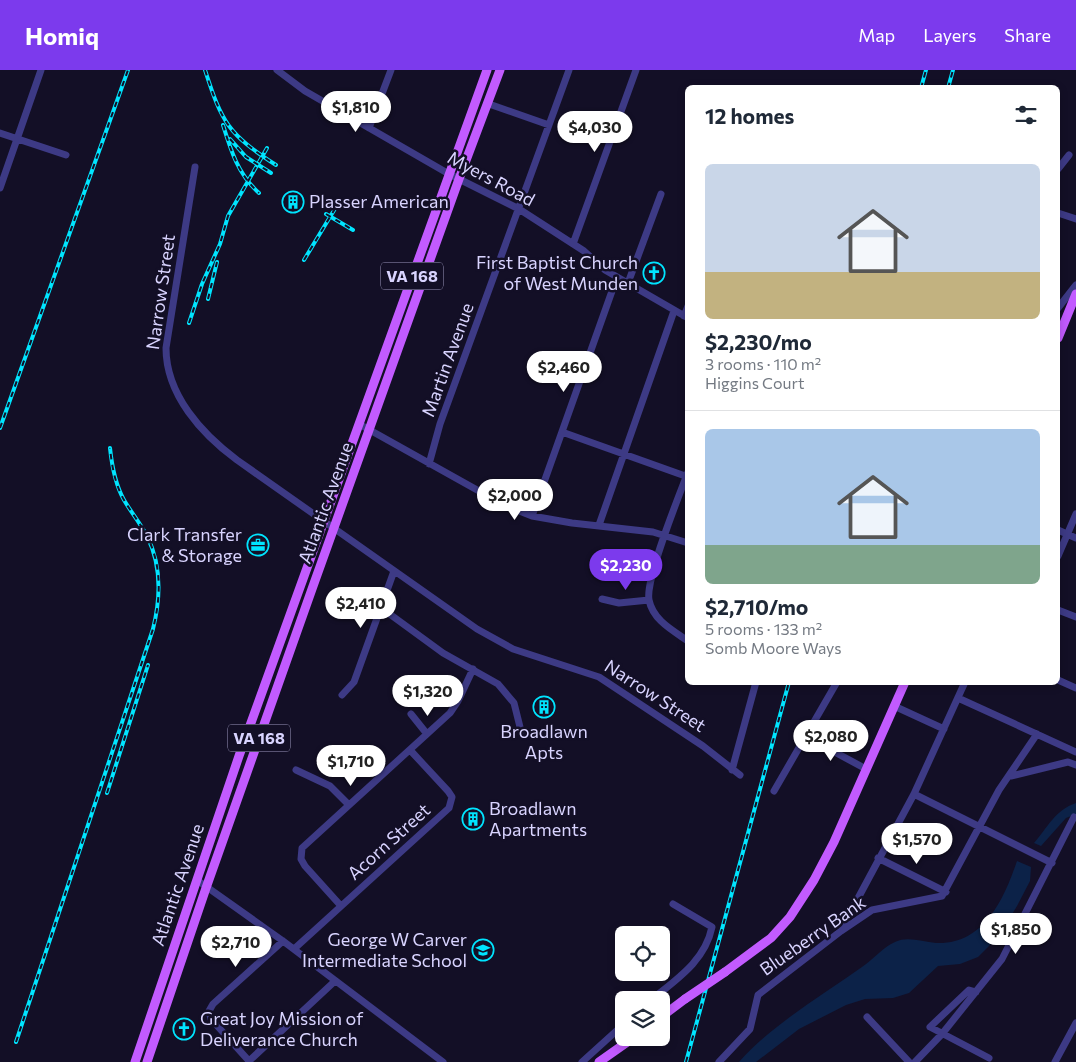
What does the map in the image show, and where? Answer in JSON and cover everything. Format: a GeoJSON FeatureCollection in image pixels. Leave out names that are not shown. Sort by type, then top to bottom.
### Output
{"type":"FeatureCollection","features":[{"type":"Feature","properties":{"kind":"main road","name":"Atlantic Avenue"},"geometry":{"type":"LineString","coordinates":[[135,1062],[239,756],[487,70]]}},
{"type":"Feature","properties":{"kind":"main road","name":"Atlantic Avenue"},"geometry":{"type":"LineString","coordinates":[[147,1062],[206,888],[334,528],[500,70]]}},
{"type":"Feature","properties":{"kind":"main road"},"geometry":{"type":"LineString","coordinates":[[1060,333],[1076,294]]}},
{"type":"Feature","properties":{"kind":"main road"},"geometry":{"type":"LineString","coordinates":[[670,1010],[771,938],[798,906],[824,864],[904,685]]}},
{"type":"Feature","properties":{"kind":"main road"},"geometry":{"type":"LineString","coordinates":[[599,1062],[622,1046]]}},
{"type":"Feature","properties":{"kind":"street"},"geometry":{"type":"LineString","coordinates":[[0,188],[42,70]]}},
{"type":"Feature","properties":{"kind":"street"},"geometry":{"type":"LineString","coordinates":[[370,128],[391,70]]}},
{"type":"Feature","properties":{"kind":"street","name":"Martin Avenue"},"geometry":{"type":"LineString","coordinates":[[429,464],[440,424],[569,70]]}},
{"type":"Feature","properties":{"kind":"street"},"geometry":{"type":"LineString","coordinates":[[573,244],[636,70]]}},
{"type":"Feature","properties":{"kind":"street","name":"Myers Road"},"geometry":{"type":"LineString","coordinates":[[279,71],[299,87],[449,174],[519,209],[573,244],[616,277],[685,316]]}},
{"type":"Feature","properties":{"kind":"street"},"geometry":{"type":"LineString","coordinates":[[488,104],[548,125]]}},
{"type":"Feature","properties":{"kind":"street"},"geometry":{"type":"LineString","coordinates":[[0,133],[66,155]]}},
{"type":"Feature","properties":{"kind":"street"},"geometry":{"type":"LineString","coordinates":[[1060,166],[1069,155]]}},
{"type":"Feature","properties":{"kind":"street","name":"Narrow Street"},"geometry":{"type":"LineString","coordinates":[[195,166],[166,348],[166,359],[173,384],[194,421],[211,440],[448,611],[506,645],[532,656],[586,671],[606,681],[703,746],[740,775]]}},
{"type":"Feature","properties":{"kind":"street"},"geometry":{"type":"LineString","coordinates":[[628,283],[661,194]]}},
{"type":"Feature","properties":{"kind":"street"},"geometry":{"type":"LineString","coordinates":[[1060,214],[1076,219]]}},
{"type":"Feature","properties":{"kind":"street"},"geometry":{"type":"LineString","coordinates":[[532,516],[616,277]]}},
{"type":"Feature","properties":{"kind":"street"},"geometry":{"type":"LineString","coordinates":[[1060,305],[1076,285]]}},
{"type":"Feature","properties":{"kind":"street"},"geometry":{"type":"LineString","coordinates":[[599,525],[674,311]]}},
{"type":"Feature","properties":{"kind":"street"},"geometry":{"type":"LineString","coordinates":[[359,424],[504,505],[532,516],[666,534],[685,542]]}},
{"type":"Feature","properties":{"kind":"street"},"geometry":{"type":"LineString","coordinates":[[562,432],[685,474]]}},
{"type":"Feature","properties":{"kind":"street"},"geometry":{"type":"LineString","coordinates":[[685,481],[650,582],[649,600],[662,622],[685,639]]}},
{"type":"Feature","properties":{"kind":"street"},"geometry":{"type":"LineString","coordinates":[[1060,551],[1076,514]]}},
{"type":"Feature","properties":{"kind":"street"},"geometry":{"type":"LineString","coordinates":[[1060,531],[1076,538]]}},
{"type":"Feature","properties":{"kind":"street"},"geometry":{"type":"LineString","coordinates":[[342,695],[354,682],[394,571]]}},
{"type":"Feature","properties":{"kind":"street"},"geometry":{"type":"LineString","coordinates":[[602,599],[619,603],[649,600]]}},
{"type":"Feature","properties":{"kind":"street"},"geometry":{"type":"LineString","coordinates":[[380,607],[443,652],[498,684],[508,693],[514,704],[521,731]]}},
{"type":"Feature","properties":{"kind":"street"},"geometry":{"type":"LineString","coordinates":[[1060,611],[1076,617]]}},
{"type":"Feature","properties":{"kind":"street"},"geometry":{"type":"LineString","coordinates":[[341,906],[305,866],[300,852],[306,843],[348,804],[450,713],[458,701],[473,669]]}},
{"type":"Feature","properties":{"kind":"street"},"geometry":{"type":"LineString","coordinates":[[1060,681],[1076,688]]}},
{"type":"Feature","properties":{"kind":"street"},"geometry":{"type":"LineString","coordinates":[[732,770],[755,685]]}},
{"type":"Feature","properties":{"kind":"street"},"geometry":{"type":"LineString","coordinates":[[774,791],[807,737],[835,685]]}},
{"type":"Feature","properties":{"kind":"street"},"geometry":{"type":"LineString","coordinates":[[841,931],[878,858],[914,794],[964,685]]}},
{"type":"Feature","properties":{"kind":"street"},"geometry":{"type":"LineString","coordinates":[[958,698],[1076,752]]}},
{"type":"Feature","properties":{"kind":"street"},"geometry":{"type":"LineString","coordinates":[[894,706],[944,729]]}},
{"type":"Feature","properties":{"kind":"street"},"geometry":{"type":"LineString","coordinates":[[411,714],[427,734]]}},
{"type":"Feature","properties":{"kind":"street"},"geometry":{"type":"LineString","coordinates":[[878,858],[946,892],[1000,790],[1037,734]]}},
{"type":"Feature","properties":{"kind":"street"},"geometry":{"type":"LineString","coordinates":[[807,737],[866,769]]}},
{"type":"Feature","properties":{"kind":"street","name":"Acorn Street"},"geometry":{"type":"LineString","coordinates":[[294,949],[443,814],[452,803],[448,791],[410,750]]}},
{"type":"Feature","properties":{"kind":"street"},"geometry":{"type":"LineString","coordinates":[[1011,776],[1068,762],[1076,766]]}},
{"type":"Feature","properties":{"kind":"street"},"geometry":{"type":"LineString","coordinates":[[296,770],[330,786],[348,804]]}},
{"type":"Feature","properties":{"kind":"street"},"geometry":{"type":"LineString","coordinates":[[914,794],[1052,863]]}},
{"type":"Feature","properties":{"kind":"street"},"geometry":{"type":"LineString","coordinates":[[915,1062],[942,1034],[1002,959],[1074,817]]}},
{"type":"Feature","properties":{"kind":"street"},"geometry":{"type":"LineString","coordinates":[[197,880],[294,949],[443,1062]]}},
{"type":"Feature","properties":{"kind":"street","name":"Blueberry Bank"},"geometry":{"type":"LineString","coordinates":[[721,1059],[746,1036],[750,1029],[758,995],[841,931],[872,910],[938,898],[946,892]]}},
{"type":"Feature","properties":{"kind":"street"},"geometry":{"type":"LineString","coordinates":[[662,991],[697,961],[709,942],[712,927],[673,904]]}},
{"type":"Feature","properties":{"kind":"street"},"geometry":{"type":"LineString","coordinates":[[283,941],[213,1004],[209,1011],[211,1019],[249,1061],[335,981]]}},
{"type":"Feature","properties":{"kind":"street"},"geometry":{"type":"LineString","coordinates":[[976,992],[969,990],[930,1027],[989,1058]]}},
{"type":"Feature","properties":{"kind":"street"},"geometry":{"type":"LineString","coordinates":[[867,1017],[909,1062]]}},
{"type":"Feature","properties":{"kind":"street"},"geometry":{"type":"LineString","coordinates":[[1056,1062],[1076,1024]]}},
{"type":"Feature","properties":{"kind":"street"},"geometry":{"type":"LineString","coordinates":[[582,1062],[615,1032]]}},
{"type":"Feature","properties":{"kind":"water"},"geometry":{"type":"Polygon","coordinates":[[[1076,803],[1076,814],[1066,818],[1041,846],[1034,843],[1057,815],[1076,803]]]}},
{"type":"Feature","properties":{"kind":"water"},"geometry":{"type":"Polygon","coordinates":[[[1017,861],[1031,867],[1030,881],[999,936],[978,957],[960,964],[938,966],[909,993],[893,998],[865,999],[846,1005],[799,1029],[756,1062],[739,1062],[752,1048],[782,1023],[866,964],[891,944],[905,939],[936,943],[953,942],[979,928],[990,917],[1006,890],[1017,861]]]}},
{"type":"Feature","properties":{"kind":"railway"},"geometry":{"type":"LineString","coordinates":[[0,428],[128,70]]}},
{"type":"Feature","properties":{"kind":"railway"},"geometry":{"type":"LineString","coordinates":[[205,70],[222,115],[229,126],[247,145],[276,165]]}},
{"type":"Feature","properties":{"kind":"railway"},"geometry":{"type":"LineString","coordinates":[[922,85],[926,70]]}},
{"type":"Feature","properties":{"kind":"railway"},"geometry":{"type":"LineString","coordinates":[[949,85],[953,70]]}},
{"type":"Feature","properties":{"kind":"railway"},"geometry":{"type":"LineString","coordinates":[[223,125],[240,170],[259,193]]}},
{"type":"Feature","properties":{"kind":"railway"},"geometry":{"type":"LineString","coordinates":[[230,139],[246,157],[271,173]]}},
{"type":"Feature","properties":{"kind":"railway"},"geometry":{"type":"LineString","coordinates":[[189,323],[202,284],[220,244],[228,216],[267,148]]}},
{"type":"Feature","properties":{"kind":"railway"},"geometry":{"type":"LineString","coordinates":[[304,260],[339,202]]}},
{"type":"Feature","properties":{"kind":"railway"},"geometry":{"type":"LineString","coordinates":[[326,214],[353,230]]}},
{"type":"Feature","properties":{"kind":"railway"},"geometry":{"type":"LineString","coordinates":[[208,299],[217,262]]}},
{"type":"Feature","properties":{"kind":"railway"},"geometry":{"type":"LineString","coordinates":[[16,1042],[153,629],[158,605],[158,570],[152,547],[118,488],[110,448]]}},
{"type":"Feature","properties":{"kind":"railway"},"geometry":{"type":"LineString","coordinates":[[107,793],[148,665]]}},
{"type":"Feature","properties":{"kind":"railway"},"geometry":{"type":"LineString","coordinates":[[686,1062],[788,685]]}},
{"type":"Feature","properties":{"kind":"place","name":"Plasser American"},"geometry":{"type":"Point","coordinates":[293,202]}},
{"type":"Feature","properties":{"kind":"place","name":"First Baptist Church of West Munden"},"geometry":{"type":"Point","coordinates":[654,273]}},
{"type":"Feature","properties":{"kind":"place","name":"Clark Transfer & Storage"},"geometry":{"type":"Point","coordinates":[258,545]}},
{"type":"Feature","properties":{"kind":"place","name":"Broadlawn Apts"},"geometry":{"type":"Point","coordinates":[544,707]}},
{"type":"Feature","properties":{"kind":"place","name":"Broadlawn Apartments"},"geometry":{"type":"Point","coordinates":[473,819]}},
{"type":"Feature","properties":{"kind":"place","name":"George W Carver Intermediate School"},"geometry":{"type":"Point","coordinates":[483,950]}},
{"type":"Feature","properties":{"kind":"place","name":"Great Joy Mission of Deliverance Church"},"geometry":{"type":"Point","coordinates":[184,1029]}}]}
